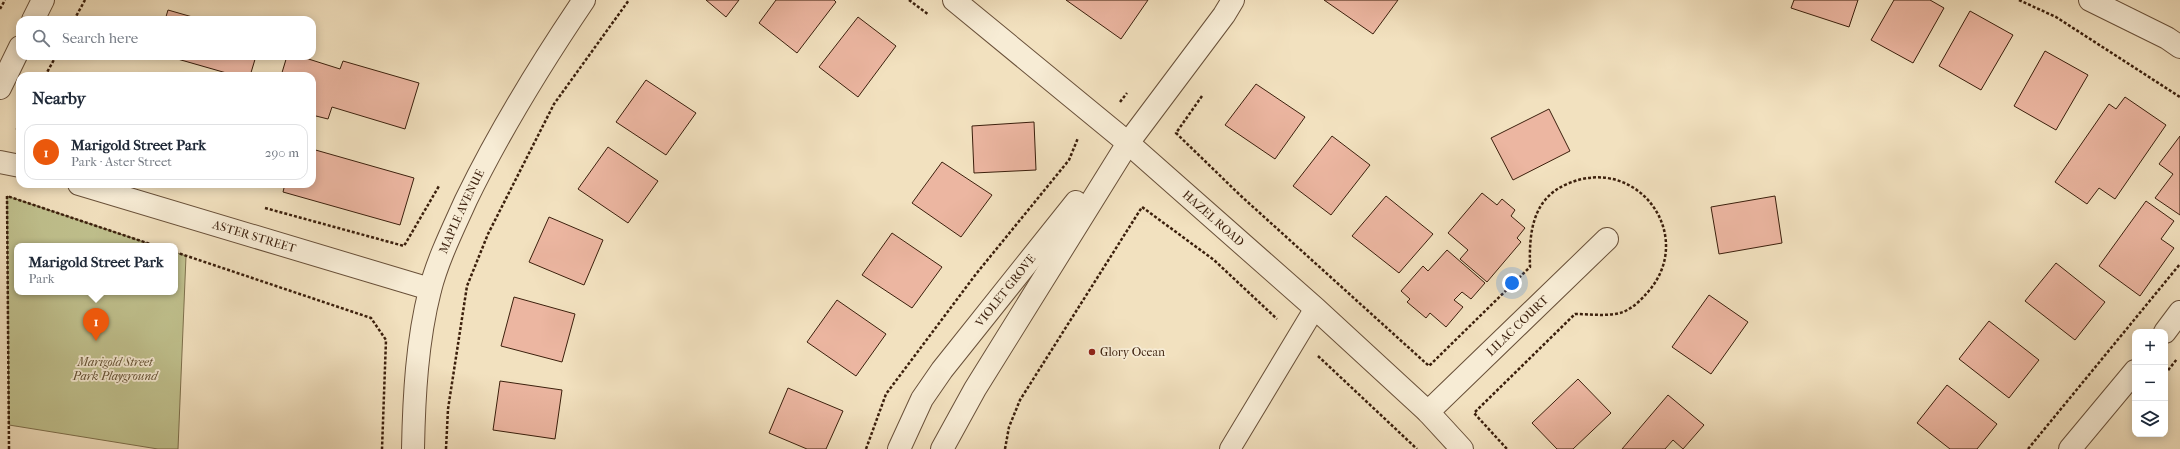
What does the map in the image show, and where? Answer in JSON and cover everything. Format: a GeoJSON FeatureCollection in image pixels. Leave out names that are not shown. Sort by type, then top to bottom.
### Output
{"type":"FeatureCollection","features":[{"type":"Feature","properties":{"kind":"street"},"geometry":{"type":"LineString","coordinates":[[36,16],[43,0]]}},
{"type":"Feature","properties":{"kind":"street","name":"MAPLE AVENUE"},"geometry":{"type":"LineString","coordinates":[[413,449],[414,415],[420,346],[430,288],[444,250],[488,155],[525,91],[584,0]]}},
{"type":"Feature","properties":{"kind":"street","name":"HAZEL ROAD"},"geometry":{"type":"LineString","coordinates":[[954,0],[1128,143],[1316,308],[1428,412],[1462,449]]}},
{"type":"Feature","properties":{"kind":"street","name":"VIOLET GROVE"},"geometry":{"type":"LineString","coordinates":[[899,449],[919,405],[942,370],[1086,190],[1128,143],[1224,15],[1233,0]]}},
{"type":"Feature","properties":{"kind":"street"},"geometry":{"type":"LineString","coordinates":[[2090,0],[2167,38],[2180,47]]}},
{"type":"Feature","properties":{"kind":"street"},"geometry":{"type":"LineString","coordinates":[[0,88],[16,55]]}},
{"type":"Feature","properties":{"kind":"street","name":"VIOLET GROVE"},"geometry":{"type":"LineString","coordinates":[[942,449],[975,389],[1128,143]]}},
{"type":"Feature","properties":{"kind":"street"},"geometry":{"type":"LineString","coordinates":[[0,162],[16,165]]}},
{"type":"Feature","properties":{"kind":"street","name":"ASTER STREET"},"geometry":{"type":"LineString","coordinates":[[92,188],[430,288]]}},
{"type":"Feature","properties":{"kind":"street","name":"LILAC COURT"},"geometry":{"type":"LineString","coordinates":[[1428,412],[1607,239]]}},
{"type":"Feature","properties":{"kind":"street"},"geometry":{"type":"LineString","coordinates":[[2167,329],[2180,312]]}},
{"type":"Feature","properties":{"kind":"street"},"geometry":{"type":"LineString","coordinates":[[2070,449],[2132,375]]}},
{"type":"Feature","properties":{"kind":"lane"},"geometry":{"type":"LineString","coordinates":[[1230,449],[1316,308]]}},
{"type":"Feature","properties":{"kind":"path"},"geometry":{"type":"LineString","coordinates":[[0,9],[5,0]]}},
{"type":"Feature","properties":{"kind":"path"},"geometry":{"type":"LineString","coordinates":[[76,16],[85,0]]}},
{"type":"Feature","properties":{"kind":"path"},"geometry":{"type":"LineString","coordinates":[[446,449],[448,409],[467,286],[488,234],[554,104],[629,0]]}},
{"type":"Feature","properties":{"kind":"path"},"geometry":{"type":"LineString","coordinates":[[2019,0],[2056,17],[2180,96]]}},
{"type":"Feature","properties":{"kind":"path"},"geometry":{"type":"LineString","coordinates":[[47,72],[54,60]]}},
{"type":"Feature","properties":{"kind":"path"},"geometry":{"type":"LineString","coordinates":[[1176,133],[1241,196],[1429,366],[1530,267],[1531,228],[1535,213],[1553,193],[1574,181],[1589,177],[1608,177],[1623,182],[1645,196],[1653,206],[1659,218],[1666,241],[1666,255],[1660,276],[1644,297],[1624,312],[1614,314],[1575,314],[1474,413],[1507,449]]}},
{"type":"Feature","properties":{"kind":"path"},"geometry":{"type":"LineString","coordinates":[[9,449],[7,196],[147,243]]}},
{"type":"Feature","properties":{"kind":"path"},"geometry":{"type":"LineString","coordinates":[[258,206],[404,246]]}},
{"type":"Feature","properties":{"kind":"path"},"geometry":{"type":"LineString","coordinates":[[1005,449],[1009,427],[1020,400],[1142,207]]}},
{"type":"Feature","properties":{"kind":"path"},"geometry":{"type":"LineString","coordinates":[[178,253],[371,318],[386,340],[382,449]]}},
{"type":"Feature","properties":{"kind":"path"},"geometry":{"type":"LineString","coordinates":[[2028,449],[2180,264]]}},
{"type":"Feature","properties":{"kind":"path"},"geometry":{"type":"LineString","coordinates":[[2168,370],[2180,355]]}},
{"type":"Feature","properties":{"kind":"path"},"geometry":{"type":"LineString","coordinates":[[1404,437],[1416,449]]}},
{"type":"Feature","properties":{"kind":"green space","name":"Marigold Street Park Playground"},"geometry":{"type":"Polygon","coordinates":[[[7,196],[147,243],[14,243],[14,295],[178,295],[178,253],[186,256],[178,449],[158,449],[9,425],[7,196]]]}},
{"type":"Feature","properties":{"kind":"building"},"geometry":{"type":"Polygon","coordinates":[[[706,0],[739,0],[726,17],[706,0]]]}},
{"type":"Feature","properties":{"kind":"building"},"geometry":{"type":"Polygon","coordinates":[[[776,0],[834,0],[836,2],[797,53],[759,23],[776,0]]]}},
{"type":"Feature","properties":{"kind":"building"},"geometry":{"type":"Polygon","coordinates":[[[1066,0],[1148,0],[1121,39],[1066,0]]]}},
{"type":"Feature","properties":{"kind":"building"},"geometry":{"type":"Polygon","coordinates":[[[1324,0],[1398,0],[1373,34],[1324,0]]]}},
{"type":"Feature","properties":{"kind":"building"},"geometry":{"type":"Polygon","coordinates":[[[1794,0],[1858,0],[1849,27],[1791,8],[1794,0]]]}},
{"type":"Feature","properties":{"kind":"building"},"geometry":{"type":"Polygon","coordinates":[[[1894,0],[1930,0],[1944,8],[1913,63],[1871,40],[1894,0]]]}},
{"type":"Feature","properties":{"kind":"building"},"geometry":{"type":"Polygon","coordinates":[[[168,10],[189,16],[166,16],[168,10]]]}},
{"type":"Feature","properties":{"kind":"building"},"geometry":{"type":"Polygon","coordinates":[[[1970,11],[2013,35],[1981,90],[1939,66],[1970,11]]]}},
{"type":"Feature","properties":{"kind":"building"},"geometry":{"type":"Polygon","coordinates":[[[858,17],[896,46],[858,97],[819,67],[858,17]]]}},
{"type":"Feature","properties":{"kind":"building"},"geometry":{"type":"Polygon","coordinates":[[[2045,51],[2088,75],[2056,130],[2014,106],[2045,51]]]}},
{"type":"Feature","properties":{"kind":"building"},"geometry":{"type":"Polygon","coordinates":[[[181,60],[255,60],[251,72],[223,72],[181,60]]]}},
{"type":"Feature","properties":{"kind":"building"},"geometry":{"type":"Polygon","coordinates":[[[286,60],[312,60],[340,69],[343,61],[419,83],[405,129],[332,107],[328,119],[316,116],[316,72],[282,72],[286,60]]]}},
{"type":"Feature","properties":{"kind":"building"},"geometry":{"type":"Polygon","coordinates":[[[646,80],[696,113],[666,155],[616,122],[646,80]]]}},
{"type":"Feature","properties":{"kind":"building"},"geometry":{"type":"Polygon","coordinates":[[[1256,84],[1305,117],[1275,159],[1225,125],[1256,84]]]}},
{"type":"Feature","properties":{"kind":"building"},"geometry":{"type":"Polygon","coordinates":[[[2125,97],[2166,125],[2115,199],[2099,188],[2087,204],[2055,182],[2109,104],[2116,109],[2125,97]]]}},
{"type":"Feature","properties":{"kind":"building"},"geometry":{"type":"Polygon","coordinates":[[[1549,109],[1570,151],[1513,180],[1491,138],[1549,109]]]}},
{"type":"Feature","properties":{"kind":"building"},"geometry":{"type":"Polygon","coordinates":[[[1034,122],[1036,170],[974,173],[972,126],[1034,122]]]}},
{"type":"Feature","properties":{"kind":"building"},"geometry":{"type":"Polygon","coordinates":[[[1332,136],[1370,165],[1331,215],[1293,186],[1332,136]]]}},
{"type":"Feature","properties":{"kind":"building"},"geometry":{"type":"Polygon","coordinates":[[[2180,136],[2180,215],[2155,198],[2173,174],[2159,164],[2180,136]]]}},
{"type":"Feature","properties":{"kind":"building"},"geometry":{"type":"Polygon","coordinates":[[[608,147],[658,181],[628,223],[578,189],[608,147]]]}},
{"type":"Feature","properties":{"kind":"building"},"geometry":{"type":"Polygon","coordinates":[[[316,150],[414,178],[400,225],[283,192],[284,188],[316,188],[316,150]]]}},
{"type":"Feature","properties":{"kind":"building"},"geometry":{"type":"Polygon","coordinates":[[[942,162],[992,195],[961,237],[912,203],[942,162]]]}},
{"type":"Feature","properties":{"kind":"building"},"geometry":{"type":"Polygon","coordinates":[[[1482,193],[1497,205],[1502,199],[1515,210],[1511,216],[1525,228],[1517,238],[1521,242],[1487,282],[1460,259],[1468,250],[1448,233],[1482,193]]]}},
{"type":"Feature","properties":{"kind":"building"},"geometry":{"type":"Polygon","coordinates":[[[1386,196],[1433,234],[1399,273],[1352,236],[1386,196]]]}},
{"type":"Feature","properties":{"kind":"building"},"geometry":{"type":"Polygon","coordinates":[[[1775,196],[1782,243],[1719,254],[1711,207],[1775,196]]]}},
{"type":"Feature","properties":{"kind":"building"},"geometry":{"type":"Polygon","coordinates":[[[2146,201],[2174,221],[2161,239],[2174,248],[2140,296],[2099,266],[2146,201]]]}},
{"type":"Feature","properties":{"kind":"building"},"geometry":{"type":"Polygon","coordinates":[[[549,217],[603,240],[584,285],[529,262],[549,217]]]}},
{"type":"Feature","properties":{"kind":"building"},"geometry":{"type":"Polygon","coordinates":[[[892,233],[942,267],[912,308],[862,275],[892,233]]]}},
{"type":"Feature","properties":{"kind":"building"},"geometry":{"type":"Polygon","coordinates":[[[1447,250],[1485,283],[1471,299],[1462,292],[1454,300],[1463,307],[1446,327],[1430,313],[1426,318],[1407,302],[1410,299],[1401,291],[1423,266],[1428,271],[1447,250]]]}},
{"type":"Feature","properties":{"kind":"building"},"geometry":{"type":"Polygon","coordinates":[[[2056,263],[2105,302],[2075,340],[2025,301],[2056,263]]]}},
{"type":"Feature","properties":{"kind":"building"},"geometry":{"type":"Polygon","coordinates":[[[1709,295],[1748,322],[1711,374],[1672,347],[1709,295]]]}},
{"type":"Feature","properties":{"kind":"building"},"geometry":{"type":"Polygon","coordinates":[[[514,297],[575,314],[562,362],[501,346],[514,297]]]}},
{"type":"Feature","properties":{"kind":"building"},"geometry":{"type":"Polygon","coordinates":[[[837,300],[886,334],[856,376],[807,342],[837,300]]]}},
{"type":"Feature","properties":{"kind":"building"},"geometry":{"type":"Polygon","coordinates":[[[1989,321],[2039,360],[2009,398],[1959,359],[1989,321]]]}},
{"type":"Feature","properties":{"kind":"building"},"geometry":{"type":"Polygon","coordinates":[[[1578,379],[1611,413],[1573,449],[1557,449],[1532,423],[1578,379]]]}},
{"type":"Feature","properties":{"kind":"building"},"geometry":{"type":"Polygon","coordinates":[[[500,381],[562,390],[555,439],[493,430],[500,381]]]}},
{"type":"Feature","properties":{"kind":"building"},"geometry":{"type":"Polygon","coordinates":[[[1947,385],[1997,424],[1977,449],[1950,449],[1917,423],[1947,385]]]}},
{"type":"Feature","properties":{"kind":"building"},"geometry":{"type":"Polygon","coordinates":[[[788,388],[843,411],[826,449],[807,449],[769,433],[788,388]]]}},
{"type":"Feature","properties":{"kind":"building"},"geometry":{"type":"Polygon","coordinates":[[[1668,395],[1704,425],[1683,449],[1673,440],[1665,449],[1622,449],[1668,395]]]}},
{"type":"Feature","properties":{"kind":"place","name":"Marigold Street Park"},"geometry":{"type":"Point","coordinates":[96,341]}},
{"type":"Feature","properties":{"kind":"place","name":"Glory Ocean"},"geometry":{"type":"Point","coordinates":[1092,352]}}]}
